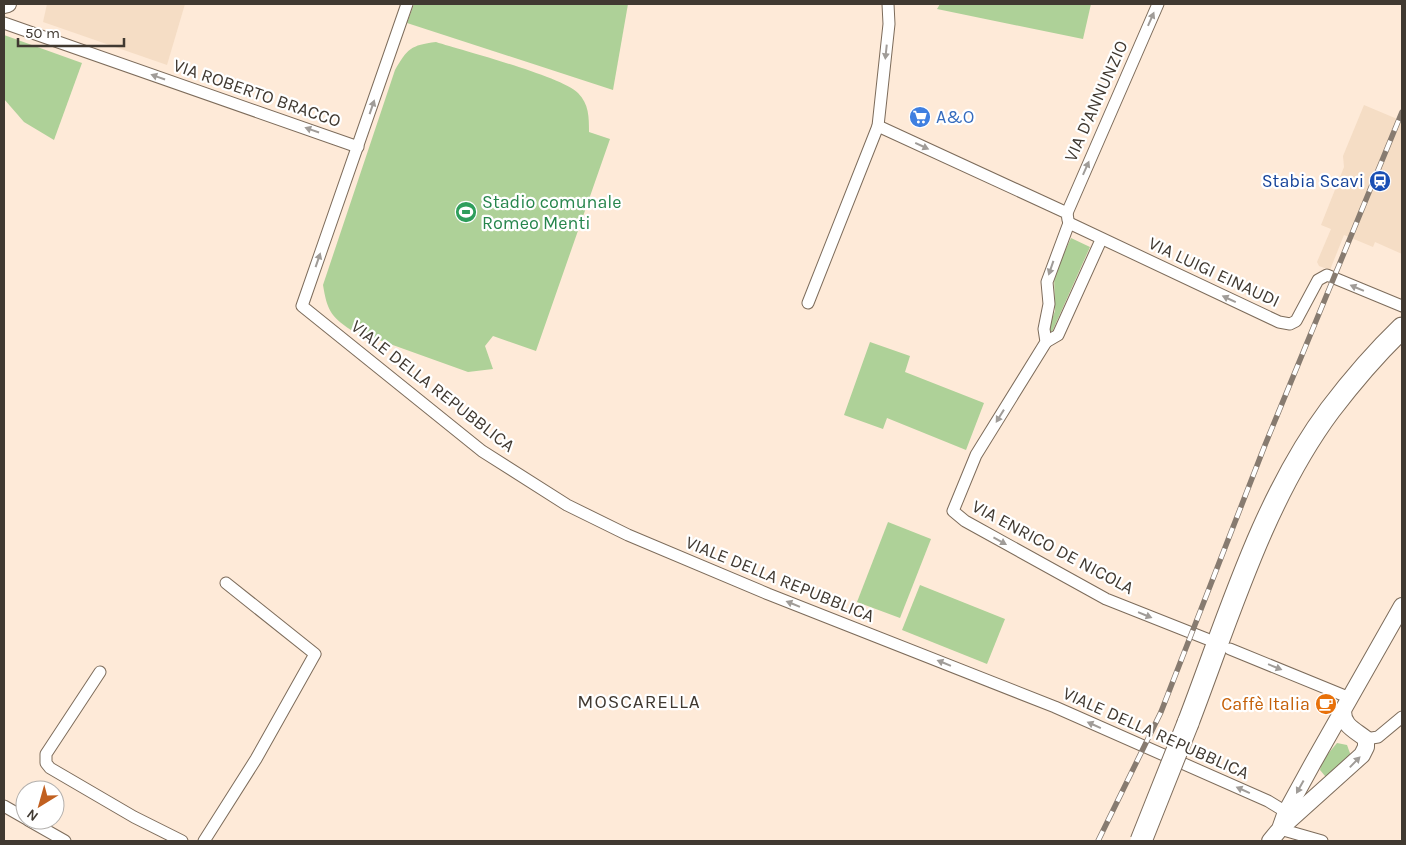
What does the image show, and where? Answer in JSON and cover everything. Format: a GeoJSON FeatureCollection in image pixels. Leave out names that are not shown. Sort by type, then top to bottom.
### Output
{"type":"FeatureCollection","features":[{"type":"Feature","properties":{"kind":"highway"},"geometry":{"type":"LineString","coordinates":[[1141,841],[1264,526],[1302,454],[1329,411],[1381,348],[1402,328]]}},
{"type":"Feature","properties":{"kind":"main road"},"geometry":{"type":"LineString","coordinates":[[4,5],[8,4]]}},
{"type":"Feature","properties":{"kind":"main road"},"geometry":{"type":"LineString","coordinates":[[1275,835],[1314,762],[1343,716],[1401,611]]}},
{"type":"Feature","properties":{"kind":"main road"},"geometry":{"type":"LineString","coordinates":[[1275,835],[1336,781],[1362,755],[1366,747],[1366,739],[1343,716]]}},
{"type":"Feature","properties":{"kind":"main road"},"geometry":{"type":"LineString","coordinates":[[1314,762],[1318,776],[1327,781],[1336,781]]}},
{"type":"Feature","properties":{"kind":"street"},"geometry":{"type":"LineString","coordinates":[[358,147],[408,4]]}},
{"type":"Feature","properties":{"kind":"street"},"geometry":{"type":"LineString","coordinates":[[808,303],[878,126],[889,24],[888,4]]}},
{"type":"Feature","properties":{"kind":"street","name":"VIA D'ANNUNZIO"},"geometry":{"type":"LineString","coordinates":[[1068,218],[1158,4]]}},
{"type":"Feature","properties":{"kind":"street","name":"VIA ROBERTO BRACCO"},"geometry":{"type":"LineString","coordinates":[[4,24],[358,147]]}},
{"type":"Feature","properties":{"kind":"street"},"geometry":{"type":"LineString","coordinates":[[878,126],[1068,218],[1101,240]]}},
{"type":"Feature","properties":{"kind":"street","name":"VIALE DELLA REPUBBLICA"},"geometry":{"type":"LineString","coordinates":[[358,147],[302,306],[482,451],[567,505],[628,535],[768,594],[1055,707],[1268,801],[1286,812]]}},
{"type":"Feature","properties":{"kind":"street"},"geometry":{"type":"LineString","coordinates":[[1046,342],[1044,329],[1048,304],[1047,282],[1068,218]]}},
{"type":"Feature","properties":{"kind":"street","name":"VIA LUIGI EINAUDI"},"geometry":{"type":"LineString","coordinates":[[1101,240],[1279,322],[1290,324],[1296,321],[1318,280],[1327,275],[1402,306]]}},
{"type":"Feature","properties":{"kind":"street","name":"VIA ENRICO DE NICOLA"},"geometry":{"type":"LineString","coordinates":[[1101,240],[1058,336],[1046,342],[976,455],[953,511],[965,521],[1106,599],[1207,640]]}},
{"type":"Feature","properties":{"kind":"street"},"geometry":{"type":"LineString","coordinates":[[204,841],[256,759],[315,654],[226,582]]}},
{"type":"Feature","properties":{"kind":"street"},"geometry":{"type":"LineString","coordinates":[[1230,649],[1343,716]]}},
{"type":"Feature","properties":{"kind":"street"},"geometry":{"type":"LineString","coordinates":[[100,672],[46,754],[46,763],[50,768],[134,817],[182,841]]}},
{"type":"Feature","properties":{"kind":"street"},"geometry":{"type":"LineString","coordinates":[[1366,739],[1378,738],[1402,717]]}},
{"type":"Feature","properties":{"kind":"street"},"geometry":{"type":"LineString","coordinates":[[4,806],[15,812]]}},
{"type":"Feature","properties":{"kind":"street"},"geometry":{"type":"LineString","coordinates":[[45,830],[64,841]]}},
{"type":"Feature","properties":{"kind":"street"},"geometry":{"type":"LineString","coordinates":[[1275,835],[1322,841]]}},
{"type":"Feature","properties":{"kind":"shaded area"},"geometry":{"type":"Polygon","coordinates":[[[47,4],[185,4],[167,65],[43,22],[47,4]]]}},
{"type":"Feature","properties":{"kind":"shaded area"},"geometry":{"type":"Polygon","coordinates":[[[1364,105],[1402,121],[1402,254],[1375,242],[1373,247],[1344,235],[1330,270],[1319,266],[1317,262],[1331,229],[1321,225],[1344,167],[1343,156],[1364,105]]]}},
{"type":"Feature","properties":{"kind":"green space"},"geometry":{"type":"Polygon","coordinates":[[[414,4],[628,4],[613,90],[407,23],[414,4]]]}},
{"type":"Feature","properties":{"kind":"green space"},"geometry":{"type":"Polygon","coordinates":[[[940,4],[1091,4],[1083,39],[937,9],[940,4]]]}},
{"type":"Feature","properties":{"kind":"green space"},"geometry":{"type":"Polygon","coordinates":[[[4,35],[82,63],[54,140],[24,122],[4,99],[4,35]]]}},
{"type":"Feature","properties":{"kind":"green space","name":"Stadio comunale Romeo Menti"},"geometry":{"type":"Polygon","coordinates":[[[436,42],[533,72],[568,86],[582,97],[588,116],[589,132],[610,139],[536,351],[493,336],[485,346],[493,369],[468,372],[351,330],[334,316],[328,306],[323,285],[395,70],[403,57],[411,49],[436,42]]]}},
{"type":"Feature","properties":{"kind":"green space"},"geometry":{"type":"Polygon","coordinates":[[[1071,238],[1090,247],[1052,332],[1048,329],[1055,311],[1054,275],[1071,238]]]}},
{"type":"Feature","properties":{"kind":"green space"},"geometry":{"type":"Polygon","coordinates":[[[870,342],[910,356],[905,372],[984,403],[966,450],[887,418],[883,429],[844,415],[870,342]]]}},
{"type":"Feature","properties":{"kind":"green space"},"geometry":{"type":"Polygon","coordinates":[[[888,522],[931,539],[900,618],[857,602],[888,522]]]}},
{"type":"Feature","properties":{"kind":"green space"},"geometry":{"type":"Polygon","coordinates":[[[920,585],[1005,619],[987,664],[902,630],[920,585]]]}},
{"type":"Feature","properties":{"kind":"green space"},"geometry":{"type":"Polygon","coordinates":[[[1337,743],[1347,745],[1351,756],[1330,776],[1325,776],[1320,770],[1322,761],[1337,743]]]}},
{"type":"Feature","properties":{"kind":"railway"},"geometry":{"type":"LineString","coordinates":[[1098,841],[1161,712],[1265,445],[1402,112]]}},
{"type":"Feature","properties":{"kind":"place","name":"A&O"},"geometry":{"type":"Point","coordinates":[920,117]}},
{"type":"Feature","properties":{"kind":"place","name":"Stabia Scavi"},"geometry":{"type":"Point","coordinates":[1380,181]}},
{"type":"Feature","properties":{"kind":"place","name":"Stadio comunale Romeo Menti"},"geometry":{"type":"Point","coordinates":[466,212]}},
{"type":"Feature","properties":{"kind":"place","name":"Caffè Italia"},"geometry":{"type":"Point","coordinates":[1326,704]}},
{"type":"Feature","properties":{"kind":"district","name":"MOSCARELLA"},"geometry":{"type":"Point","coordinates":[639,702]}}]}
